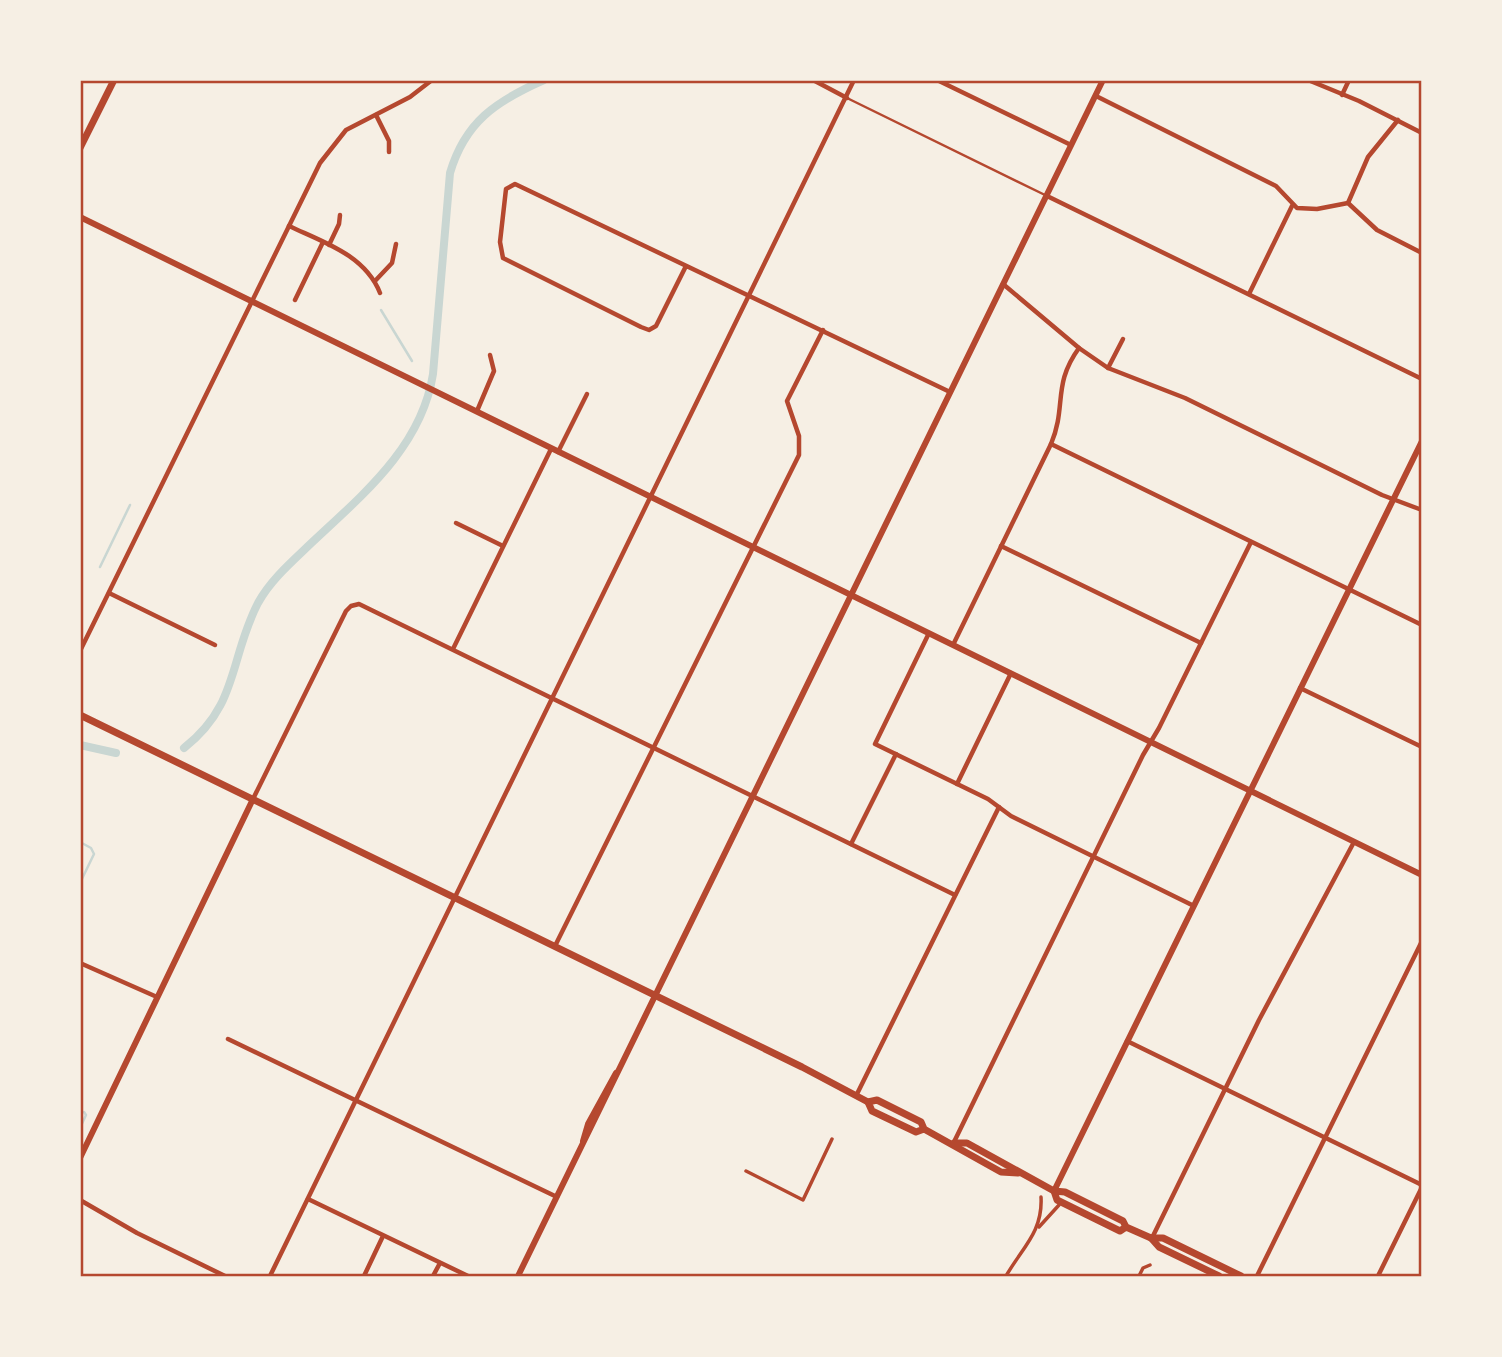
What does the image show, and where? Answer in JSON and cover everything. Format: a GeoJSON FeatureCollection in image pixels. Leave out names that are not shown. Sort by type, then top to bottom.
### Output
{"type":"FeatureCollection","features":[{"type":"Feature","properties":{"kind":"main road"},"geometry":{"type":"LineString","coordinates":[[80,148],[114,80]]}},
{"type":"Feature","properties":{"kind":"main road"},"geometry":{"type":"LineString","coordinates":[[80,715],[868,1102],[877,1100],[906,1114],[921,1122],[924,1129],[954,1143],[963,1152],[1001,1172],[1018,1173],[1054,1191],[1065,1192],[1123,1221],[1126,1227],[1152,1238],[1163,1238],[1241,1276]]}},
{"type":"Feature","properties":{"kind":"main road"},"geometry":{"type":"LineString","coordinates":[[1152,1238],[1159,1247],[1219,1276]]}},
{"type":"Feature","properties":{"kind":"street"},"geometry":{"type":"LineString","coordinates":[[80,651],[320,163],[338,138],[354,125],[410,97],[432,80]]}},
{"type":"Feature","properties":{"kind":"street"},"geometry":{"type":"LineString","coordinates":[[813,80],[847,98]]}},
{"type":"Feature","properties":{"kind":"street"},"geometry":{"type":"LineString","coordinates":[[270,1276],[854,80]]}},
{"type":"Feature","properties":{"kind":"street"},"geometry":{"type":"LineString","coordinates":[[937,80],[1072,146]]}},
{"type":"Feature","properties":{"kind":"street"},"geometry":{"type":"LineString","coordinates":[[518,1276],[1103,80]]}},
{"type":"Feature","properties":{"kind":"street"},"geometry":{"type":"LineString","coordinates":[[1308,80],[1422,133]]}},
{"type":"Feature","properties":{"kind":"street"},"geometry":{"type":"LineString","coordinates":[[1342,95],[1349,80]]}},
{"type":"Feature","properties":{"kind":"street"},"geometry":{"type":"LineString","coordinates":[[1096,96],[1276,186],[1283,190],[1292,206]]}},
{"type":"Feature","properties":{"kind":"street"},"geometry":{"type":"LineString","coordinates":[[376,115],[389,141],[389,152]]}},
{"type":"Feature","properties":{"kind":"street"},"geometry":{"type":"LineString","coordinates":[[1349,203],[1368,157],[1398,120]]}},
{"type":"Feature","properties":{"kind":"street"},"geometry":{"type":"LineString","coordinates":[[686,266],[656,326],[649,330],[503,258],[500,242],[503,198],[510,184],[516,184],[950,392]]}},
{"type":"Feature","properties":{"kind":"street"},"geometry":{"type":"LineString","coordinates":[[1047,196],[1422,379]]}},
{"type":"Feature","properties":{"kind":"street"},"geometry":{"type":"LineString","coordinates":[[1292,206],[1317,209],[1349,203]]}},
{"type":"Feature","properties":{"kind":"street"},"geometry":{"type":"LineString","coordinates":[[1349,203],[1377,230],[1422,253]]}},
{"type":"Feature","properties":{"kind":"street"},"geometry":{"type":"LineString","coordinates":[[1249,294],[1292,206]]}},
{"type":"Feature","properties":{"kind":"street"},"geometry":{"type":"LineString","coordinates":[[295,300],[340,224],[340,215]]}},
{"type":"Feature","properties":{"kind":"street"},"geometry":{"type":"LineString","coordinates":[[80,217],[1422,875]]}},
{"type":"Feature","properties":{"kind":"street"},"geometry":{"type":"LineString","coordinates":[[289,226],[357,261],[375,281],[380,293]]}},
{"type":"Feature","properties":{"kind":"street"},"geometry":{"type":"LineString","coordinates":[[375,281],[392,263],[396,244]]}},
{"type":"Feature","properties":{"kind":"street"},"geometry":{"type":"LineString","coordinates":[[1003,284],[1079,348],[1108,368],[1185,398],[1393,499],[1422,510]]}},
{"type":"Feature","properties":{"kind":"street"},"geometry":{"type":"LineString","coordinates":[[555,946],[799,455],[799,436],[787,401],[823,330]]}},
{"type":"Feature","properties":{"kind":"street"},"geometry":{"type":"LineString","coordinates":[[1108,368],[1123,339]]}},
{"type":"Feature","properties":{"kind":"street"},"geometry":{"type":"LineString","coordinates":[[953,645],[1051,444],[1058,425],[1061,379],[1079,348]]}},
{"type":"Feature","properties":{"kind":"street"},"geometry":{"type":"LineString","coordinates":[[477,411],[494,371],[490,355]]}},
{"type":"Feature","properties":{"kind":"street"},"geometry":{"type":"LineString","coordinates":[[453,649],[503,546],[586,394]]}},
{"type":"Feature","properties":{"kind":"street"},"geometry":{"type":"LineString","coordinates":[[1054,1191],[1422,441]]}},
{"type":"Feature","properties":{"kind":"street"},"geometry":{"type":"LineString","coordinates":[[1051,444],[1422,625]]}},
{"type":"Feature","properties":{"kind":"street"},"geometry":{"type":"LineString","coordinates":[[456,523],[503,546]]}},
{"type":"Feature","properties":{"kind":"street"},"geometry":{"type":"LineString","coordinates":[[954,1143],[1093,856],[1251,542]]}},
{"type":"Feature","properties":{"kind":"street"},"geometry":{"type":"LineString","coordinates":[[1002,546],[1201,643]]}},
{"type":"Feature","properties":{"kind":"street"},"geometry":{"type":"LineString","coordinates":[[109,593],[215,645]]}},
{"type":"Feature","properties":{"kind":"street"},"geometry":{"type":"LineString","coordinates":[[80,1157],[140,1039],[157,997],[253,799],[346,611],[351,606],[364,605],[955,895]]}},
{"type":"Feature","properties":{"kind":"street"},"geometry":{"type":"LineString","coordinates":[[929,633],[875,744],[1192,905]]}},
{"type":"Feature","properties":{"kind":"street"},"geometry":{"type":"LineString","coordinates":[[957,784],[1011,673]]}},
{"type":"Feature","properties":{"kind":"street"},"geometry":{"type":"LineString","coordinates":[[1299,687],[1422,747]]}},
{"type":"Feature","properties":{"kind":"street"},"geometry":{"type":"LineString","coordinates":[[851,844],[897,754]]}},
{"type":"Feature","properties":{"kind":"street"},"geometry":{"type":"LineString","coordinates":[[856,1096],[999,807]]}},
{"type":"Feature","properties":{"kind":"street"},"geometry":{"type":"LineString","coordinates":[[1152,1238],[1225,1089],[1354,842]]}},
{"type":"Feature","properties":{"kind":"street"},"geometry":{"type":"LineString","coordinates":[[1257,1276],[1422,941]]}},
{"type":"Feature","properties":{"kind":"street"},"geometry":{"type":"LineString","coordinates":[[80,963],[157,997]]}},
{"type":"Feature","properties":{"kind":"street"},"geometry":{"type":"LineString","coordinates":[[228,1039],[557,1197]]}},
{"type":"Feature","properties":{"kind":"street"},"geometry":{"type":"LineString","coordinates":[[1127,1041],[1422,1186],[1378,1276]]}},
{"type":"Feature","properties":{"kind":"street"},"geometry":{"type":"LineString","coordinates":[[746,1171],[803,1200],[832,1139]]}},
{"type":"Feature","properties":{"kind":"street"},"geometry":{"type":"LineString","coordinates":[[1037,1229],[1041,1197]]}},
{"type":"Feature","properties":{"kind":"street"},"geometry":{"type":"LineString","coordinates":[[307,1199],[468,1276]]}},
{"type":"Feature","properties":{"kind":"street"},"geometry":{"type":"LineString","coordinates":[[80,1200],[137,1233],[225,1276]]}},
{"type":"Feature","properties":{"kind":"street"},"geometry":{"type":"LineString","coordinates":[[1006,1276],[1037,1229],[1059,1205]]}},
{"type":"Feature","properties":{"kind":"street"},"geometry":{"type":"LineString","coordinates":[[364,1276],[383,1236]]}},
{"type":"Feature","properties":{"kind":"street"},"geometry":{"type":"LineString","coordinates":[[433,1276],[440,1263]]}},
{"type":"Feature","properties":{"kind":"street"},"geometry":{"type":"LineString","coordinates":[[1139,1276],[1143,1268],[1150,1265]]}},
{"type":"Feature","properties":{"kind":"lane"},"geometry":{"type":"LineString","coordinates":[[847,98],[1047,196]]}},
{"type":"Feature","properties":{"kind":"waterway"},"geometry":{"type":"LineString","coordinates":[[184,748],[202,732],[224,698],[249,624],[267,589],[284,569],[364,493],[401,450],[415,427],[426,402],[433,374],[450,173],[456,155],[464,140],[485,115],[511,96],[544,80]]}},
{"type":"Feature","properties":{"kind":"waterway"},"geometry":{"type":"LineString","coordinates":[[381,310],[412,361]]}},
{"type":"Feature","properties":{"kind":"waterway"},"geometry":{"type":"LineString","coordinates":[[100,567],[130,505]]}},
{"type":"Feature","properties":{"kind":"waterway"},"geometry":{"type":"LineString","coordinates":[[80,745],[116,753]]}},
{"type":"Feature","properties":{"kind":"waterway"},"geometry":{"type":"LineString","coordinates":[[80,842],[91,848],[94,854],[80,883]]}},
{"type":"Feature","properties":{"kind":"waterway"},"geometry":{"type":"LineString","coordinates":[[80,1128],[86,1115],[84,1112]]}}]}
